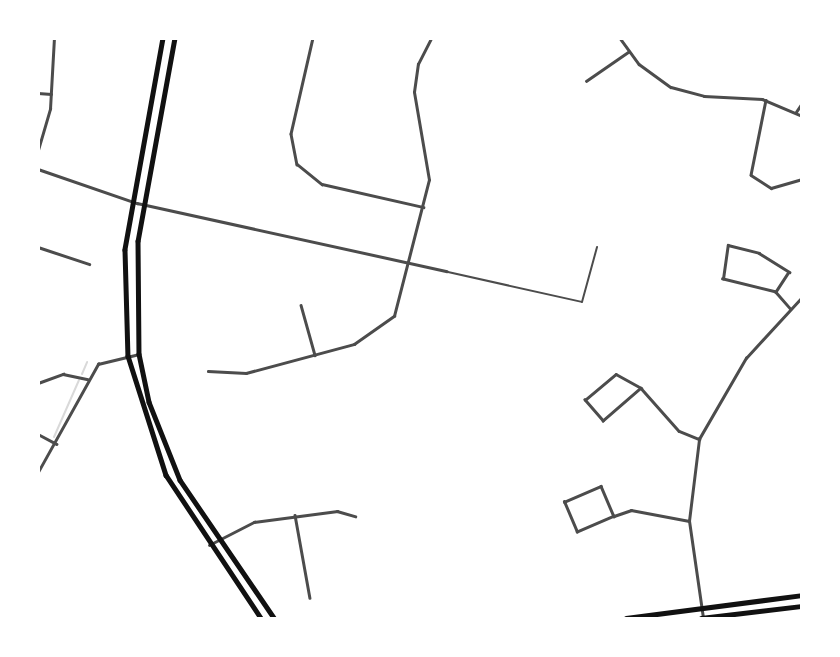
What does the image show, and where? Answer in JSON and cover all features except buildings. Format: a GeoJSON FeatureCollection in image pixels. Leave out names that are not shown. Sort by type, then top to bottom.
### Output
{"type":"FeatureCollection","features":[{"type":"Feature","properties":{"kind":"main road"},"geometry":{"type":"LineString","coordinates":[[163,38],[133,202],[124,269],[128,356],[157,455],[209,545],[261,618]]}},
{"type":"Feature","properties":{"kind":"main road"},"geometry":{"type":"LineString","coordinates":[[175,38],[144,205],[135,282],[139,354],[162,439],[219,539],[274,618]]}},
{"type":"Feature","properties":{"kind":"main road"},"geometry":{"type":"LineString","coordinates":[[626,618],[701,606],[802,595]]}},
{"type":"Feature","properties":{"kind":"main road"},"geometry":{"type":"LineString","coordinates":[[702,618],[802,606]]}},
{"type":"Feature","properties":{"kind":"street"},"geometry":{"type":"LineString","coordinates":[[38,150],[51,94],[54,38]]}},
{"type":"Feature","properties":{"kind":"street"},"geometry":{"type":"LineString","coordinates":[[313,38],[291,134],[297,164],[322,184],[423,207]]}},
{"type":"Feature","properties":{"kind":"street"},"geometry":{"type":"LineString","coordinates":[[208,371],[246,373],[360,342],[384,328],[401,303],[423,207],[430,161],[414,92],[418,64],[431,38]]}},
{"type":"Feature","properties":{"kind":"street"},"geometry":{"type":"LineString","coordinates":[[620,38],[628,52],[682,91],[766,100],[802,116]]}},
{"type":"Feature","properties":{"kind":"street"},"geometry":{"type":"LineString","coordinates":[[586,81],[628,52]]}},
{"type":"Feature","properties":{"kind":"street"},"geometry":{"type":"LineString","coordinates":[[38,93],[51,94]]}},
{"type":"Feature","properties":{"kind":"street"},"geometry":{"type":"LineString","coordinates":[[766,100],[751,175],[771,188],[802,179]]}},
{"type":"Feature","properties":{"kind":"street"},"geometry":{"type":"LineString","coordinates":[[796,112],[802,103]]}},
{"type":"Feature","properties":{"kind":"street"},"geometry":{"type":"LineString","coordinates":[[38,169],[144,205],[447,271]]}},
{"type":"Feature","properties":{"kind":"street"},"geometry":{"type":"LineString","coordinates":[[776,292],[789,272],[759,253],[728,245],[723,279],[776,292],[790,308]]}},
{"type":"Feature","properties":{"kind":"street"},"geometry":{"type":"LineString","coordinates":[[38,247],[89,264]]}},
{"type":"Feature","properties":{"kind":"street"},"geometry":{"type":"LineString","coordinates":[[702,618],[689,521],[699,439],[726,387],[802,297]]}},
{"type":"Feature","properties":{"kind":"street"},"geometry":{"type":"LineString","coordinates":[[301,305],[315,355]]}},
{"type":"Feature","properties":{"kind":"street"},"geometry":{"type":"LineString","coordinates":[[38,472],[57,444],[87,379],[98,364],[139,354]]}},
{"type":"Feature","properties":{"kind":"street"},"geometry":{"type":"LineString","coordinates":[[38,383],[63,374],[87,379]]}},
{"type":"Feature","properties":{"kind":"street"},"geometry":{"type":"LineString","coordinates":[[641,388],[603,421],[585,400],[616,374],[641,388],[680,430],[699,439]]}},
{"type":"Feature","properties":{"kind":"street"},"geometry":{"type":"LineString","coordinates":[[38,434],[57,444]]}},
{"type":"Feature","properties":{"kind":"street"},"geometry":{"type":"LineString","coordinates":[[614,516],[601,486],[564,502],[577,532],[631,510],[689,521]]}},
{"type":"Feature","properties":{"kind":"street"},"geometry":{"type":"LineString","coordinates":[[295,515],[310,598]]}},
{"type":"Feature","properties":{"kind":"street"},"geometry":{"type":"LineString","coordinates":[[209,545],[254,522],[295,515],[355,516]]}},
{"type":"Feature","properties":{"kind":"lane"},"geometry":{"type":"LineString","coordinates":[[447,271],[582,302],[597,247]]}},
{"type":"Feature","properties":{"kind":"waterway"},"geometry":{"type":"LineString","coordinates":[[82,374],[87,362]]}},
{"type":"Feature","properties":{"kind":"waterway"},"geometry":{"type":"LineString","coordinates":[[54,437],[79,380]]}}]}
